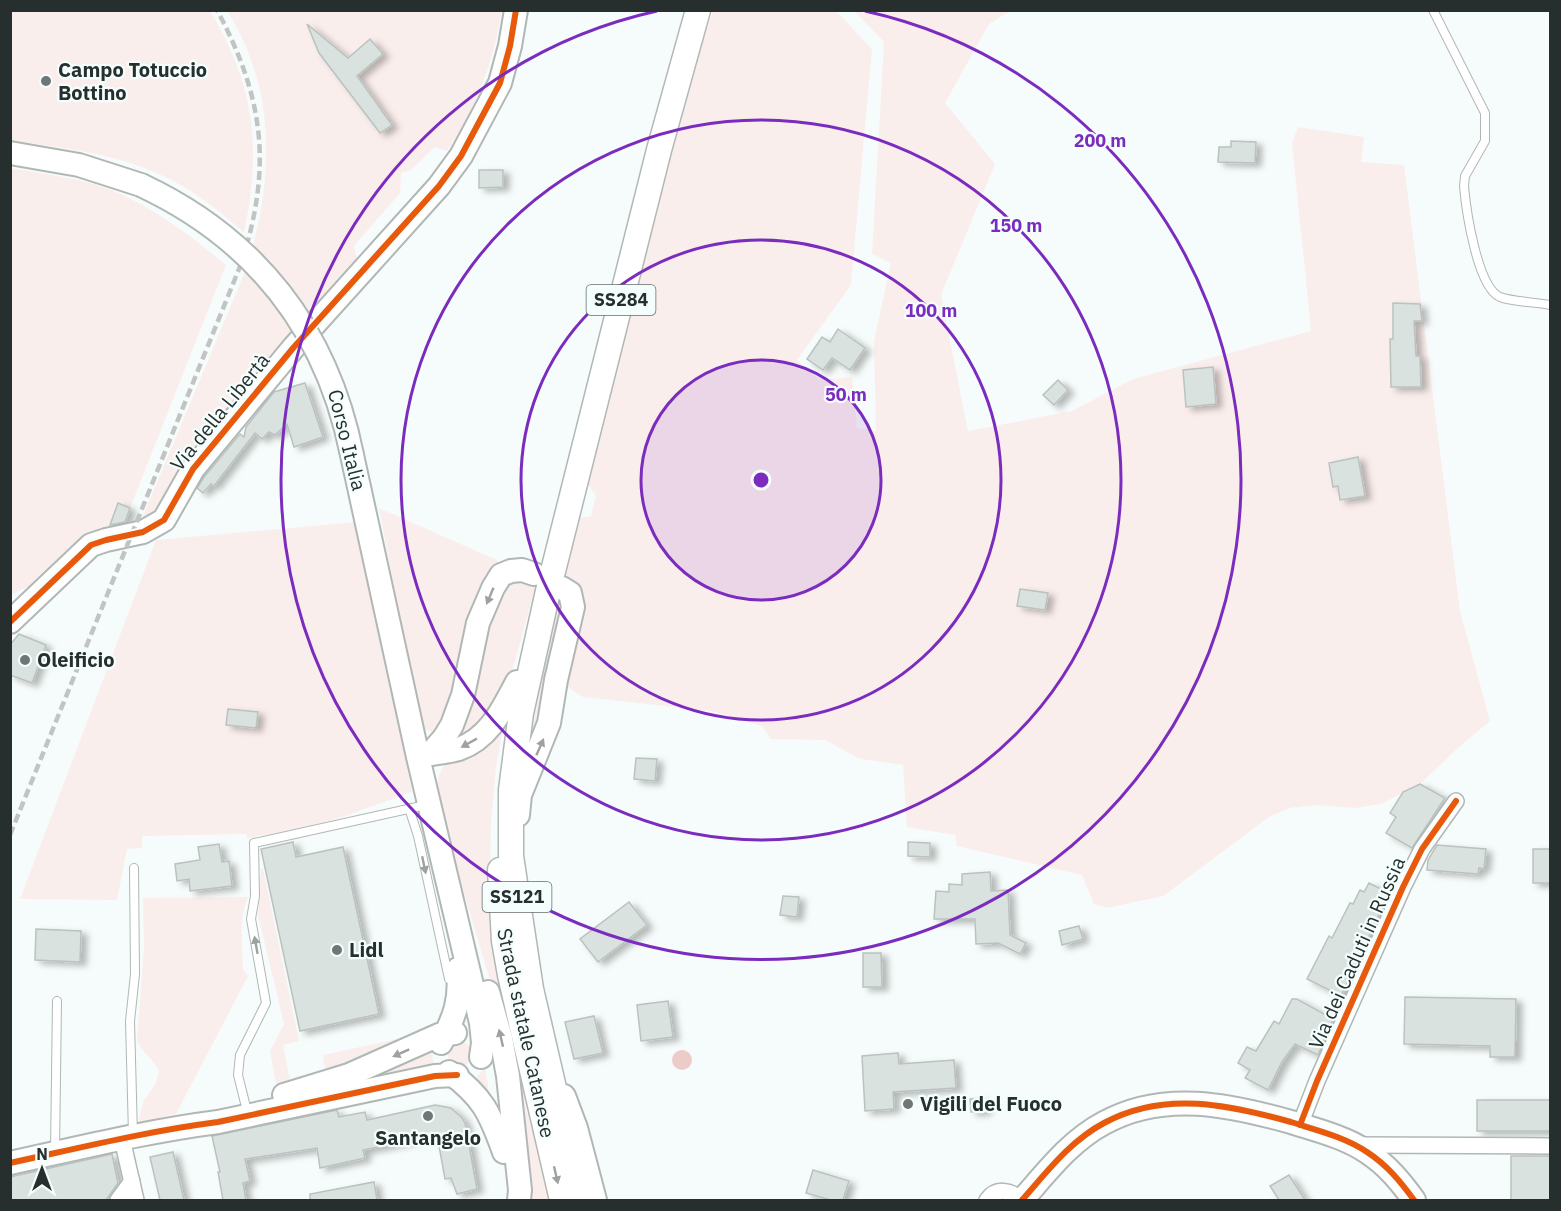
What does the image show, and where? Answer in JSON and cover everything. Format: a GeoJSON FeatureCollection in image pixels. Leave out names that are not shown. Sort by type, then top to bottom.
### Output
{"type":"FeatureCollection","features":[{"type":"Feature","properties":{"kind":"main road","name":"SS284"},"geometry":{"type":"LineString","coordinates":[[548,585],[698,10]]}},
{"type":"Feature","properties":{"kind":"main road","name":"Strada statale Catanese"},"geometry":{"type":"LineString","coordinates":[[548,585],[518,682],[511,714],[501,798],[499,847],[501,907],[510,975],[562,1200]]}},
{"type":"Feature","properties":{"kind":"main road","name":"Strada statale Catanese"},"geometry":{"type":"LineString","coordinates":[[548,585],[521,713],[510,801],[511,856],[531,990],[580,1200]]}},
{"type":"Feature","properties":{"kind":"street","name":"Via della Libertà"},"geometry":{"type":"LineString","coordinates":[[11,622],[91,545],[143,532],[159,525],[164,520],[194,469],[294,347],[439,186],[461,156],[500,83],[510,46],[516,10]]}},
{"type":"Feature","properties":{"kind":"street","name":"Corso Italia"},"geometry":{"type":"LineString","coordinates":[[10,153],[79,165],[141,185],[189,210],[254,262],[289,304],[304,327],[329,376],[344,419],[424,755],[423,812],[452,905]]}},
{"type":"Feature","properties":{"kind":"street"},"geometry":{"type":"LineString","coordinates":[[424,755],[444,738],[456,715],[463,695],[478,623],[501,575],[522,570],[548,585]]}},
{"type":"Feature","properties":{"kind":"street"},"geometry":{"type":"LineString","coordinates":[[424,755],[460,748],[479,738],[493,724],[518,682]]}},
{"type":"Feature","properties":{"kind":"street","name":"Via dei Caduti in Russia"},"geometry":{"type":"LineString","coordinates":[[1300,1125],[1317,1081],[1403,887],[1422,849],[1456,801]]}},
{"type":"Feature","properties":{"kind":"street"},"geometry":{"type":"LineString","coordinates":[[423,812],[468,926],[501,1038],[513,1108],[519,1200]]}},
{"type":"Feature","properties":{"kind":"street"},"geometry":{"type":"LineString","coordinates":[[452,905],[460,994],[448,1037],[439,1051],[440,1059],[443,1066],[483,1104],[492,1119],[504,1152]]}},
{"type":"Feature","properties":{"kind":"street"},"geometry":{"type":"LineString","coordinates":[[182,1126],[218,1122],[435,1076],[465,1074],[473,1071],[482,1053],[481,1023],[452,905]]}},
{"type":"Feature","properties":{"kind":"street"},"geometry":{"type":"LineString","coordinates":[[10,1162],[182,1126],[349,1075],[439,1035],[448,1037],[463,1033],[477,1041],[491,1068],[512,1200]]}},
{"type":"Feature","properties":{"kind":"street"},"geometry":{"type":"LineString","coordinates":[[547,1055],[576,1128],[595,1200]]}},
{"type":"Feature","properties":{"kind":"street"},"geometry":{"type":"LineString","coordinates":[[987,1200],[991,1194],[1000,1191],[1011,1192],[1022,1200],[1066,1150],[1086,1134],[1124,1114],[1166,1105],[1212,1104],[1240,1108],[1300,1125],[1356,1145],[1394,1174],[1414,1200]]}},
{"type":"Feature","properties":{"kind":"street"},"geometry":{"type":"LineString","coordinates":[[128,1138],[136,1200]]}},
{"type":"Feature","properties":{"kind":"street"},"geometry":{"type":"LineString","coordinates":[[1356,1145],[1551,1146]]}},
{"type":"Feature","properties":{"kind":"street"},"geometry":{"type":"LineString","coordinates":[[118,1200],[132,1181]]}},
{"type":"Feature","properties":{"kind":"lane"},"geometry":{"type":"LineString","coordinates":[[1433,10],[1485,113],[1485,141],[1465,176],[1464,186],[1480,270],[1490,289],[1500,297],[1551,305]]}},
{"type":"Feature","properties":{"kind":"lane"},"geometry":{"type":"LineString","coordinates":[[246,1107],[238,1075],[240,1055],[266,1003],[251,919],[255,896],[254,843],[381,816],[423,812],[418,836],[457,1007]]}},
{"type":"Feature","properties":{"kind":"lane"},"geometry":{"type":"LineString","coordinates":[[128,1138],[130,1021],[135,974],[134,868]]}},
{"type":"Feature","properties":{"kind":"lane"},"geometry":{"type":"LineString","coordinates":[[55,1153],[57,1001]]}},
{"type":"Feature","properties":{"kind":"shaded area"},"geometry":{"type":"Polygon","coordinates":[[[10,11],[210,11],[237,65],[251,118],[253,173],[244,233],[202,198],[179,184],[137,165],[101,155],[11,140],[10,11]]]}},
{"type":"Feature","properties":{"kind":"shaded area"},"geometry":{"type":"Polygon","coordinates":[[[227,11],[502,11],[494,49],[482,84],[467,117],[447,151],[435,147],[411,170],[401,173],[400,193],[354,246],[358,261],[158,510],[140,523],[245,272],[262,205],[266,138],[263,106],[244,42],[227,11]]]}},
{"type":"Feature","properties":{"kind":"shaded area"},"geometry":{"type":"Polygon","coordinates":[[[713,11],[836,11],[872,49],[851,285],[797,360],[819,380],[852,377],[857,428],[876,431],[874,341],[891,263],[872,254],[884,42],[854,11],[1010,11],[989,24],[945,103],[995,164],[941,295],[968,431],[1072,411],[1133,379],[1311,331],[1292,143],[1298,127],[1364,137],[1361,162],[1404,165],[1460,611],[1490,721],[1420,784],[1381,804],[1355,808],[1317,805],[1289,808],[1269,817],[1163,896],[1107,908],[1094,904],[1082,875],[957,846],[955,835],[907,827],[903,765],[860,759],[825,740],[771,739],[762,726],[711,711],[583,697],[563,684],[563,580],[580,518],[591,516],[596,496],[587,483],[693,70],[713,11]]]}},
{"type":"Feature","properties":{"kind":"shaded area"},"geometry":{"type":"Polygon","coordinates":[[[10,168],[50,174],[114,191],[159,215],[226,265],[130,508],[118,504],[107,531],[32,585],[11,595],[10,168]]]}},
{"type":"Feature","properties":{"kind":"shaded area"},"geometry":{"type":"Polygon","coordinates":[[[379,508],[497,560],[498,568],[454,707],[435,733],[423,729],[379,508]]]}},
{"type":"Feature","properties":{"kind":"shaded area"},"geometry":{"type":"Polygon","coordinates":[[[357,522],[412,792],[305,828],[247,838],[246,834],[142,836],[142,848],[127,849],[117,900],[20,899],[156,540],[357,522]]]}},
{"type":"Feature","properties":{"kind":"shaded area"},"geometry":{"type":"Polygon","coordinates":[[[510,576],[537,581],[514,665],[496,709],[486,725],[456,742],[481,632],[510,576]]]}},
{"type":"Feature","properties":{"kind":"shaded area"},"geometry":{"type":"Polygon","coordinates":[[[559,592],[565,597],[552,671],[522,775],[530,702],[559,592]]]}},
{"type":"Feature","properties":{"kind":"shaded area"},"geometry":{"type":"Polygon","coordinates":[[[504,722],[496,767],[491,823],[490,888],[550,1200],[527,1200],[509,1044],[437,803],[438,779],[445,764],[504,722]]]}},
{"type":"Feature","properties":{"kind":"shaded area"},"geometry":{"type":"Polygon","coordinates":[[[261,868],[299,1041],[283,1045],[290,1081],[276,1084],[270,1051],[284,1024],[258,915],[261,868]]]}},
{"type":"Feature","properties":{"kind":"shaded area"},"geometry":{"type":"Polygon","coordinates":[[[248,897],[243,914],[242,933],[243,970],[248,976],[176,1114],[138,1123],[144,1100],[155,1085],[159,1072],[137,1040],[144,947],[143,898],[248,897]]]}},
{"type":"Feature","properties":{"kind":"shaded area"},"geometry":{"type":"Polygon","coordinates":[[[430,1032],[325,1072],[323,1055],[430,1032]]]}},
{"type":"Feature","properties":{"kind":"shaded area"},"geometry":{"type":"Polygon","coordinates":[[[460,1042],[465,1043],[471,1049],[471,1059],[465,1065],[460,1066],[455,1065],[449,1059],[448,1054],[449,1049],[455,1043],[460,1042]]]}},
{"type":"Feature","properties":{"kind":"shaded area"},"geometry":{"type":"Polygon","coordinates":[[[431,1045],[434,1069],[377,1080],[374,1070],[431,1045]]]}},
{"type":"Feature","properties":{"kind":"shaded area"},"geometry":{"type":"Polygon","coordinates":[[[682,1050],[689,1053],[692,1060],[689,1067],[682,1070],[675,1067],[672,1060],[675,1053],[682,1050]]]}},
{"type":"Feature","properties":{"kind":"shaded area"},"geometry":{"type":"Polygon","coordinates":[[[485,1067],[490,1098],[469,1080],[476,1078],[485,1067]]]}},
{"type":"Feature","properties":{"kind":"building"},"geometry":{"type":"Polygon","coordinates":[[[307,24],[348,58],[370,39],[383,54],[357,76],[392,125],[380,133],[319,53],[307,24]]]}},
{"type":"Feature","properties":{"kind":"building"},"geometry":{"type":"Polygon","coordinates":[[[1231,141],[1256,142],[1255,163],[1218,162],[1219,147],[1231,147],[1231,141]]]}},
{"type":"Feature","properties":{"kind":"building"},"geometry":{"type":"Polygon","coordinates":[[[479,170],[503,170],[503,187],[479,188],[479,170]]]}},
{"type":"Feature","properties":{"kind":"building"},"geometry":{"type":"Polygon","coordinates":[[[1393,303],[1420,304],[1422,321],[1414,321],[1416,356],[1420,356],[1421,387],[1391,387],[1390,339],[1393,339],[1393,303]]]}},
{"type":"Feature","properties":{"kind":"building"},"geometry":{"type":"Polygon","coordinates":[[[838,329],[865,348],[850,370],[832,358],[823,370],[807,359],[822,337],[830,342],[838,329]]]}},
{"type":"Feature","properties":{"kind":"building"},"geometry":{"type":"Polygon","coordinates":[[[1213,367],[1216,404],[1186,407],[1183,370],[1213,367]]]}},
{"type":"Feature","properties":{"kind":"building"},"geometry":{"type":"Polygon","coordinates":[[[1058,380],[1068,390],[1054,405],[1043,395],[1058,380]]]}},
{"type":"Feature","properties":{"kind":"building"},"geometry":{"type":"Polygon","coordinates":[[[305,383],[323,437],[294,447],[287,424],[275,435],[269,432],[262,439],[255,433],[214,486],[211,484],[203,493],[197,488],[240,434],[244,437],[246,427],[274,392],[305,383]]]}},
{"type":"Feature","properties":{"kind":"building"},"geometry":{"type":"Polygon","coordinates":[[[1358,457],[1365,496],[1340,500],[1338,486],[1333,487],[1329,463],[1358,457]]]}},
{"type":"Feature","properties":{"kind":"building"},"geometry":{"type":"Polygon","coordinates":[[[118,503],[130,508],[125,522],[110,525],[118,503]]]}},
{"type":"Feature","properties":{"kind":"building"},"geometry":{"type":"Polygon","coordinates":[[[1020,589],[1048,593],[1045,610],[1017,606],[1020,589]]]}},
{"type":"Feature","properties":{"kind":"building","name":"Oleificio"},"geometry":{"type":"Polygon","coordinates":[[[19,634],[46,645],[32,683],[10,675],[10,645],[19,634]]]}},
{"type":"Feature","properties":{"kind":"building"},"geometry":{"type":"Polygon","coordinates":[[[228,709],[258,712],[256,728],[226,725],[228,709]]]}},
{"type":"Feature","properties":{"kind":"building"},"geometry":{"type":"Polygon","coordinates":[[[636,758],[657,759],[655,781],[634,779],[636,758]]]}},
{"type":"Feature","properties":{"kind":"building"},"geometry":{"type":"Polygon","coordinates":[[[1420,784],[1445,798],[1412,848],[1386,833],[1396,817],[1390,813],[1403,792],[1420,784]]]}},
{"type":"Feature","properties":{"kind":"building"},"geometry":{"type":"Polygon","coordinates":[[[293,842],[296,857],[343,847],[379,1014],[300,1031],[261,849],[293,842]]]}},
{"type":"Feature","properties":{"kind":"building"},"geometry":{"type":"Polygon","coordinates":[[[908,842],[930,843],[930,857],[908,856],[908,842]]]}},
{"type":"Feature","properties":{"kind":"building"},"geometry":{"type":"Polygon","coordinates":[[[219,844],[222,862],[229,861],[232,886],[190,891],[189,879],[177,881],[175,864],[200,860],[198,847],[219,844]]]}},
{"type":"Feature","properties":{"kind":"building"},"geometry":{"type":"Polygon","coordinates":[[[1437,845],[1486,849],[1484,869],[1479,868],[1478,874],[1427,870],[1428,860],[1437,845]]]}},
{"type":"Feature","properties":{"kind":"building"},"geometry":{"type":"Polygon","coordinates":[[[1533,849],[1551,849],[1551,883],[1533,883],[1533,849]]]}},
{"type":"Feature","properties":{"kind":"building"},"geometry":{"type":"Polygon","coordinates":[[[990,872],[991,891],[1008,890],[1010,935],[1026,943],[1020,954],[998,943],[976,944],[975,919],[934,919],[936,891],[949,892],[949,884],[962,885],[962,874],[990,872]]]}},
{"type":"Feature","properties":{"kind":"building"},"geometry":{"type":"Polygon","coordinates":[[[1369,883],[1389,893],[1341,996],[1307,979],[1329,936],[1332,938],[1350,903],[1353,904],[1360,890],[1364,892],[1369,883]]]}},
{"type":"Feature","properties":{"kind":"building"},"geometry":{"type":"Polygon","coordinates":[[[783,896],[799,897],[797,917],[780,915],[783,896]]]}},
{"type":"Feature","properties":{"kind":"building"},"geometry":{"type":"Polygon","coordinates":[[[629,902],[647,925],[598,962],[580,939],[629,902]]]}},
{"type":"Feature","properties":{"kind":"building"},"geometry":{"type":"Polygon","coordinates":[[[1079,926],[1083,939],[1062,945],[1059,931],[1079,926]]]}},
{"type":"Feature","properties":{"kind":"building"},"geometry":{"type":"Polygon","coordinates":[[[36,929],[81,931],[80,962],[35,960],[36,929]]]}},
{"type":"Feature","properties":{"kind":"building"},"geometry":{"type":"Polygon","coordinates":[[[863,953],[881,953],[882,987],[863,987],[863,953]]]}},
{"type":"Feature","properties":{"kind":"building"},"geometry":{"type":"Polygon","coordinates":[[[1405,997],[1516,999],[1515,1057],[1490,1057],[1490,1046],[1404,1044],[1405,997]]]}},
{"type":"Feature","properties":{"kind":"building"},"geometry":{"type":"Polygon","coordinates":[[[1292,999],[1297,999],[1333,1019],[1318,1055],[1295,1044],[1282,1062],[1268,1090],[1245,1078],[1250,1070],[1238,1063],[1247,1047],[1256,1051],[1274,1021],[1279,1024],[1292,999]]]}},
{"type":"Feature","properties":{"kind":"building"},"geometry":{"type":"Polygon","coordinates":[[[668,1001],[673,1037],[641,1041],[637,1005],[668,1001]]]}},
{"type":"Feature","properties":{"kind":"building"},"geometry":{"type":"Polygon","coordinates":[[[594,1016],[603,1053],[574,1059],[565,1022],[594,1016]]]}},
{"type":"Feature","properties":{"kind":"building"},"geometry":{"type":"Polygon","coordinates":[[[898,1053],[899,1064],[954,1060],[956,1088],[893,1092],[894,1109],[865,1111],[862,1056],[898,1053]]]}},
{"type":"Feature","properties":{"kind":"building"},"geometry":{"type":"Polygon","coordinates":[[[984,1098],[985,1111],[971,1112],[970,1099],[984,1098]]]}},
{"type":"Feature","properties":{"kind":"building"},"geometry":{"type":"Polygon","coordinates":[[[1477,1100],[1551,1100],[1551,1131],[1477,1131],[1477,1100]]]}},
{"type":"Feature","properties":{"kind":"building"},"geometry":{"type":"Polygon","coordinates":[[[435,1105],[451,1108],[465,1123],[477,1189],[457,1194],[451,1178],[445,1179],[437,1135],[363,1150],[365,1158],[320,1168],[317,1148],[245,1159],[250,1181],[243,1183],[246,1200],[223,1200],[212,1136],[337,1110],[339,1117],[365,1112],[367,1120],[435,1105]]]}},
{"type":"Feature","properties":{"kind":"building"},"geometry":{"type":"Polygon","coordinates":[[[173,1152],[184,1200],[160,1200],[150,1157],[173,1152]]]}},
{"type":"Feature","properties":{"kind":"building"},"geometry":{"type":"Polygon","coordinates":[[[112,1154],[118,1183],[106,1200],[10,1200],[10,1177],[112,1154]]]}},
{"type":"Feature","properties":{"kind":"building"},"geometry":{"type":"Polygon","coordinates":[[[1511,1156],[1551,1156],[1551,1200],[1511,1200],[1511,1156]]]}},
{"type":"Feature","properties":{"kind":"building"},"geometry":{"type":"Polygon","coordinates":[[[813,1170],[849,1181],[843,1200],[831,1200],[806,1193],[813,1170]]]}},
{"type":"Feature","properties":{"kind":"building"},"geometry":{"type":"Polygon","coordinates":[[[1289,1175],[1305,1200],[1279,1200],[1270,1186],[1289,1175]]]}},
{"type":"Feature","properties":{"kind":"building"},"geometry":{"type":"Polygon","coordinates":[[[374,1182],[377,1200],[310,1200],[310,1194],[374,1182]]]}},
{"type":"Feature","properties":{"kind":"railway"},"geometry":{"type":"LineString","coordinates":[[10,835],[241,264],[251,229],[260,165],[259,135],[254,105],[245,74],[217,10]]}},
{"type":"Feature","properties":{"kind":"cycle path"},"geometry":{"type":"LineString","coordinates":[[10,622],[91,545],[143,532],[164,520],[193,469],[294,347],[439,186],[461,156],[500,83],[510,46],[516,10]]}},
{"type":"Feature","properties":{"kind":"cycle path"},"geometry":{"type":"LineString","coordinates":[[1300,1125],[1317,1081],[1403,887],[1422,849],[1456,801]]}},
{"type":"Feature","properties":{"kind":"cycle path"},"geometry":{"type":"LineString","coordinates":[[10,1163],[435,1076],[457,1075]]}},
{"type":"Feature","properties":{"kind":"cycle path"},"geometry":{"type":"LineString","coordinates":[[1022,1200],[1060,1158],[1092,1130],[1127,1113],[1173,1104],[1221,1106],[1244,1110],[1340,1138],[1381,1162],[1414,1200]]}},
{"type":"Feature","properties":{"kind":"place","name":"Campo Totuccio Bottino"},"geometry":{"type":"Point","coordinates":[46,81]}},
{"type":"Feature","properties":{"kind":"place","name":"Oleificio"},"geometry":{"type":"Point","coordinates":[25,660]}},
{"type":"Feature","properties":{"kind":"place","name":"Lidl"},"geometry":{"type":"Point","coordinates":[337,950]}},
{"type":"Feature","properties":{"kind":"place","name":"Vigili del Fuoco"},"geometry":{"type":"Point","coordinates":[908,1104]}},
{"type":"Feature","properties":{"kind":"place","name":"Santangelo"},"geometry":{"type":"Point","coordinates":[428,1116]}}]}
